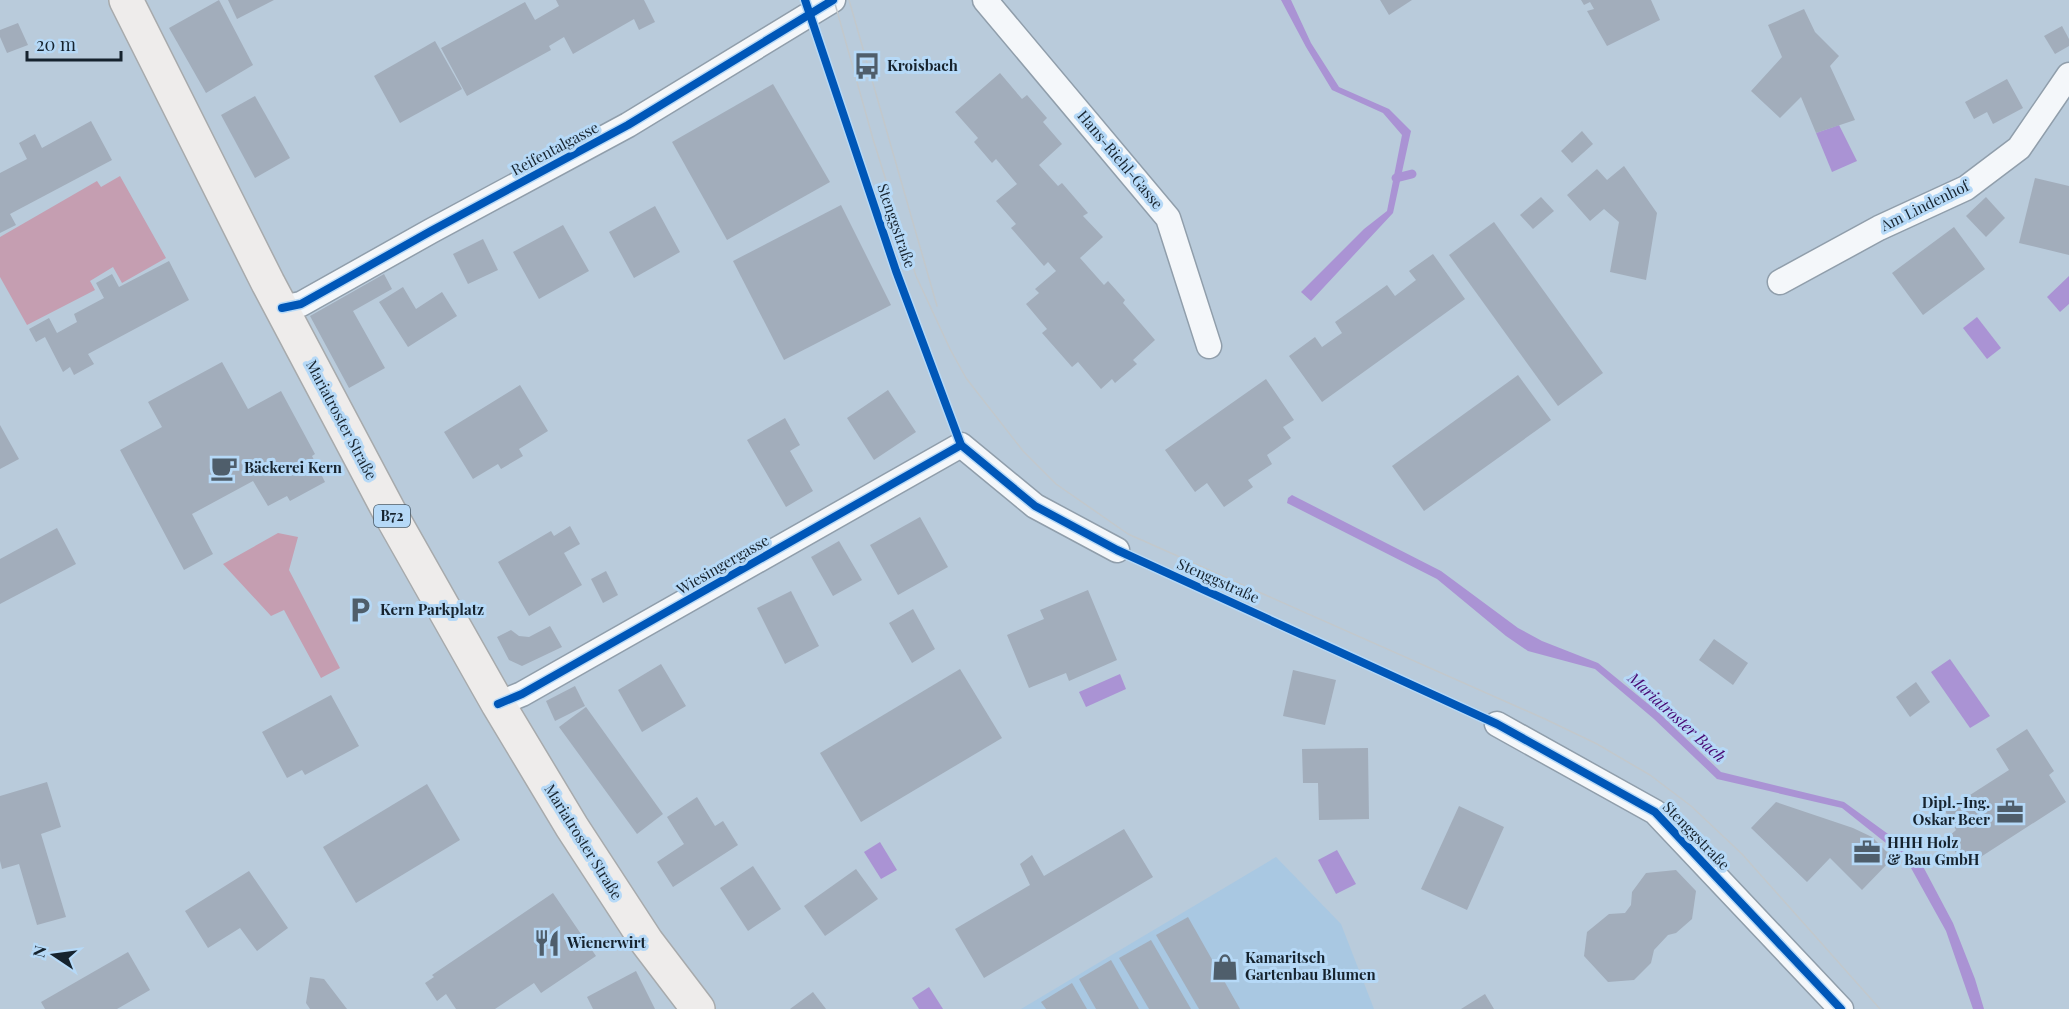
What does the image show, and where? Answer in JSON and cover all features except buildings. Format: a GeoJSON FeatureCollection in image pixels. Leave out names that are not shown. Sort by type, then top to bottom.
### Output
{"type":"FeatureCollection","features":[{"type":"Feature","properties":{"kind":"main road","name":"Mariatroster Straße"},"geometry":{"type":"LineString","coordinates":[[126,0],[282,308],[391,515],[498,704],[572,827],[641,933],[698,1009]]}},
{"type":"Feature","properties":{"kind":"street","name":"Reifentalgasse"},"geometry":{"type":"LineString","coordinates":[[282,308],[301,304],[628,125],[808,6],[833,0]]}},
{"type":"Feature","properties":{"kind":"street","name":"Hans-Riehl-Gasse"},"geometry":{"type":"LineString","coordinates":[[985,0],[1168,218],[1209,346]]}},
{"type":"Feature","properties":{"kind":"street","name":"Am Lindenhof"},"geometry":{"type":"LineString","coordinates":[[1780,282],[1878,228],[1966,188],[2019,148],[2069,75]]}},
{"type":"Feature","properties":{"kind":"street","name":"Wiesingergasse"},"geometry":{"type":"LineString","coordinates":[[498,704],[531,689],[961,446],[1035,506],[1117,550]]}},
{"type":"Feature","properties":{"kind":"street","name":"Stenggstraße"},"geometry":{"type":"LineString","coordinates":[[1497,723],[1655,812],[1841,1009]]}},
{"type":"Feature","properties":{"kind":"shaded area"},"geometry":{"type":"Polygon","coordinates":[[[1281,0],[1291,0],[1311,43],[1339,87],[1389,109],[1411,131],[1393,213],[1311,301],[1301,292],[1364,229],[1387,211],[1402,135],[1383,113],[1332,90],[1281,0]]]}},
{"type":"Feature","properties":{"kind":"shaded area"},"geometry":{"type":"Polygon","coordinates":[[[1839,125],[1857,161],[1832,172],[1816,133],[1839,125]]]}},
{"type":"Feature","properties":{"kind":"shaded area"},"geometry":{"type":"Polygon","coordinates":[[[120,176],[166,258],[122,283],[113,267],[90,281],[95,290],[27,325],[0,277],[0,237],[97,181],[101,187],[120,176]]]}},
{"type":"Feature","properties":{"kind":"shaded area"},"geometry":{"type":"Polygon","coordinates":[[[2069,276],[2069,304],[2060,312],[2047,297],[2069,276]]]}},
{"type":"Feature","properties":{"kind":"shaded area"},"geometry":{"type":"Polygon","coordinates":[[[1977,317],[2001,348],[1987,359],[1963,328],[1977,317]]]}},
{"type":"Feature","properties":{"kind":"shaded area","name":"Mariatroster Bach"},"geometry":{"type":"Polygon","coordinates":[[[1292,495],[1441,571],[1518,628],[1542,641],[1598,663],[1658,712],[1721,772],[1844,802],[1917,855],[1953,923],[1984,1009],[1973,1009],[1946,931],[1906,859],[1842,808],[1717,779],[1654,719],[1595,669],[1528,651],[1506,636],[1437,579],[1287,503],[1288,498],[1292,495]]]}},
{"type":"Feature","properties":{"kind":"shaded area"},"geometry":{"type":"Polygon","coordinates":[[[278,533],[298,537],[289,570],[340,668],[321,678],[284,610],[271,616],[223,564],[278,533]]]}},
{"type":"Feature","properties":{"kind":"shaded area"},"geometry":{"type":"Polygon","coordinates":[[[1950,659],[1990,716],[1970,728],[1931,672],[1950,659]]]}},
{"type":"Feature","properties":{"kind":"shaded area"},"geometry":{"type":"Polygon","coordinates":[[[1120,674],[1126,689],[1086,707],[1079,692],[1120,674]]]}},
{"type":"Feature","properties":{"kind":"shaded area"},"geometry":{"type":"Polygon","coordinates":[[[880,842],[897,870],[881,879],[864,852],[880,842]]]}},
{"type":"Feature","properties":{"kind":"shaded area"},"geometry":{"type":"Polygon","coordinates":[[[1337,850],[1356,884],[1336,894],[1318,860],[1337,850]]]}},
{"type":"Feature","properties":{"kind":"shaded area","name":"Kamaritsch Gartenbau Blumen"},"geometry":{"type":"Polygon","coordinates":[[[1276,857],[1341,924],[1374,1009],[1021,1009],[1276,857]]]}},
{"type":"Feature","properties":{"kind":"shaded area"},"geometry":{"type":"Polygon","coordinates":[[[929,987],[943,1009],[919,1009],[912,998],[929,987]]]}},
{"type":"Feature","properties":{"kind":"waterway"},"geometry":{"type":"LineString","coordinates":[[1396,178],[1412,174]]}},
{"type":"Feature","properties":{"kind":"tram line"},"geometry":{"type":"LineString","coordinates":[[834,0],[873,139],[916,276],[966,378],[1023,451],[1056,484],[1128,534],[1545,719],[1597,744],[1650,775],[1691,806],[1742,854],[1880,1009]]}},
{"type":"Feature","properties":{"kind":"tram line"},"geometry":{"type":"LineString","coordinates":[[849,0],[937,306]]}},
{"type":"Feature","properties":{"kind":"cycle path"},"geometry":{"type":"LineString","coordinates":[[805,0],[896,271],[961,445],[1035,506],[1117,550],[1497,724],[1655,812],[1841,1009]]}},
{"type":"Feature","properties":{"kind":"cycle path"},"geometry":{"type":"LineString","coordinates":[[282,308],[301,304],[628,125],[833,0]]}},
{"type":"Feature","properties":{"kind":"cycle path"},"geometry":{"type":"LineString","coordinates":[[498,704],[522,694],[961,445]]}},
{"type":"Feature","properties":{"kind":"place","name":"Kroisbach"},"geometry":{"type":"Point","coordinates":[867,66]}},
{"type":"Feature","properties":{"kind":"place","name":"Bäckerei Kern"},"geometry":{"type":"Point","coordinates":[224,468]}},
{"type":"Feature","properties":{"kind":"place","name":"Kern Parkplatz"},"geometry":{"type":"Point","coordinates":[360,610]}},
{"type":"Feature","properties":{"kind":"place","name":"Dipl.-Ing. Oskar Beer"},"geometry":{"type":"Point","coordinates":[2010,812]}},
{"type":"Feature","properties":{"kind":"place","name":"HHH Holz & Bau GmbH"},"geometry":{"type":"Point","coordinates":[1867,852]}},
{"type":"Feature","properties":{"kind":"place","name":"Wienerwirt"},"geometry":{"type":"Point","coordinates":[547,943]}},
{"type":"Feature","properties":{"kind":"place","name":"Kamaritsch Gartenbau Blumen"},"geometry":{"type":"Point","coordinates":[1225,967]}}]}
